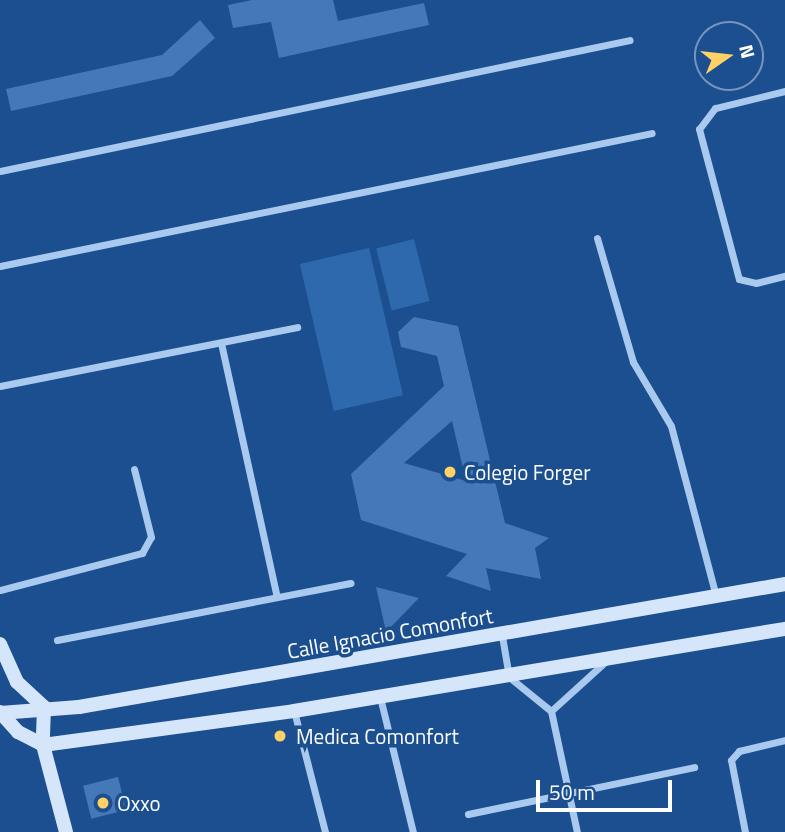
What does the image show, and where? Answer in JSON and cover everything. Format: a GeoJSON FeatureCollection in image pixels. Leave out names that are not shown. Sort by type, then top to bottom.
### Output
{"type":"FeatureCollection","features":[{"type":"Feature","properties":{"kind":"main road","name":"Calle Ignacio Comonfort"},"geometry":{"type":"LineString","coordinates":[[0,713],[44,706],[79,707],[502,636],[785,584]]}},
{"type":"Feature","properties":{"kind":"main road"},"geometry":{"type":"LineString","coordinates":[[0,713],[43,745],[294,711],[785,629]]}},
{"type":"Feature","properties":{"kind":"main road"},"geometry":{"type":"LineString","coordinates":[[0,644],[17,682],[44,706],[43,745],[66,832]]}},
{"type":"Feature","properties":{"kind":"street"},"geometry":{"type":"LineString","coordinates":[[0,171],[630,40]]}},
{"type":"Feature","properties":{"kind":"street"},"geometry":{"type":"LineString","coordinates":[[785,91],[715,108],[700,119],[699,130],[739,279],[757,283],[785,276]]}},
{"type":"Feature","properties":{"kind":"street"},"geometry":{"type":"LineString","coordinates":[[0,266],[652,133]]}},
{"type":"Feature","properties":{"kind":"street"},"geometry":{"type":"LineString","coordinates":[[597,238],[633,362],[671,426],[716,596]]}},
{"type":"Feature","properties":{"kind":"street"},"geometry":{"type":"LineString","coordinates":[[0,386],[297,327]]}},
{"type":"Feature","properties":{"kind":"street"},"geometry":{"type":"LineString","coordinates":[[221,343],[277,597]]}},
{"type":"Feature","properties":{"kind":"street"},"geometry":{"type":"LineString","coordinates":[[0,590],[142,553],[151,537],[134,469]]}},
{"type":"Feature","properties":{"kind":"street"},"geometry":{"type":"LineString","coordinates":[[57,640],[351,583]]}},
{"type":"Feature","properties":{"kind":"street"},"geometry":{"type":"LineString","coordinates":[[502,636],[509,677],[551,711],[577,832]]}},
{"type":"Feature","properties":{"kind":"street"},"geometry":{"type":"LineString","coordinates":[[551,711],[608,659]]}},
{"type":"Feature","properties":{"kind":"street"},"geometry":{"type":"LineString","coordinates":[[380,696],[413,832]]}},
{"type":"Feature","properties":{"kind":"street"},"geometry":{"type":"LineString","coordinates":[[294,711],[325,832]]}},
{"type":"Feature","properties":{"kind":"street"},"geometry":{"type":"LineString","coordinates":[[744,832],[731,761],[739,751],[785,740]]}},
{"type":"Feature","properties":{"kind":"street"},"geometry":{"type":"LineString","coordinates":[[468,814],[694,767]]}},
{"type":"Feature","properties":{"kind":"shaded area"},"geometry":{"type":"Polygon","coordinates":[[[414,239],[429,301],[392,311],[376,248],[414,239]]]}},
{"type":"Feature","properties":{"kind":"shaded area"},"geometry":{"type":"Polygon","coordinates":[[[369,248],[403,395],[334,411],[300,264],[369,248]]]}},
{"type":"Feature","properties":{"kind":"building"},"geometry":{"type":"Polygon","coordinates":[[[252,0],[333,0],[338,21],[424,3],[429,25],[279,58],[271,22],[233,28],[228,5],[252,0]]]}},
{"type":"Feature","properties":{"kind":"building"},"geometry":{"type":"Polygon","coordinates":[[[200,20],[215,38],[172,76],[11,111],[6,89],[162,55],[200,20]]]}},
{"type":"Feature","properties":{"kind":"building"},"geometry":{"type":"Polygon","coordinates":[[[414,317],[458,326],[505,523],[549,538],[535,548],[541,579],[486,568],[491,591],[446,576],[467,554],[361,520],[351,474],[444,386],[437,356],[401,347],[398,332],[414,317]],[[452,421],[404,463],[466,481],[452,421]]]}},
{"type":"Feature","properties":{"kind":"building"},"geometry":{"type":"Polygon","coordinates":[[[376,587],[419,598],[386,632],[376,587]]]}},
{"type":"Feature","properties":{"kind":"building","name":"Oxxo"},"geometry":{"type":"Polygon","coordinates":[[[118,777],[126,810],[91,819],[83,786],[118,777]]]}},
{"type":"Feature","properties":{"kind":"place","name":"Colegio Forger"},"geometry":{"type":"Point","coordinates":[450,472]}},
{"type":"Feature","properties":{"kind":"place","name":"Medica Comonfort"},"geometry":{"type":"Point","coordinates":[280,736]}},
{"type":"Feature","properties":{"kind":"place","name":"Oxxo"},"geometry":{"type":"Point","coordinates":[103,803]}}]}
